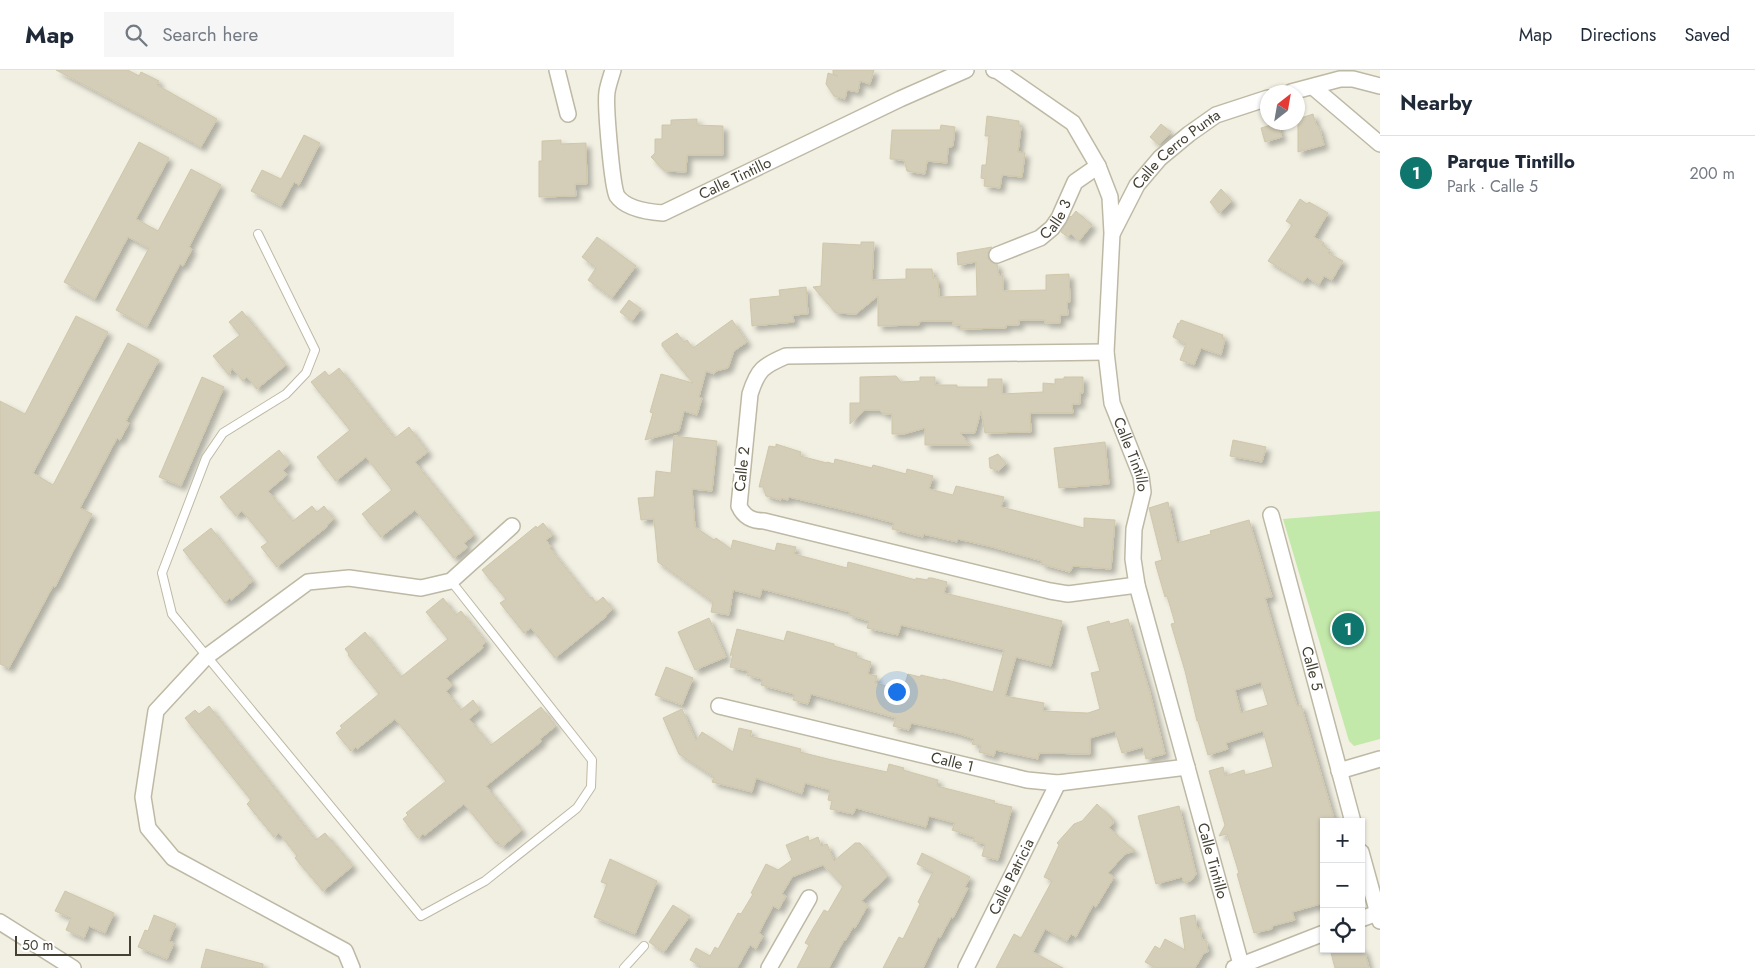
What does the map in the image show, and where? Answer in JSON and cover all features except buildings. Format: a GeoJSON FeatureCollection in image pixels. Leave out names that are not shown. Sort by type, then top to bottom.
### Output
{"type":"FeatureCollection","features":[{"type":"Feature","properties":{"kind":"street"},"geometry":{"type":"LineString","coordinates":[[557,70],[568,114]]}},
{"type":"Feature","properties":{"kind":"street","name":"Calle Tintillo"},"geometry":{"type":"LineString","coordinates":[[613,70],[607,93],[612,177],[618,196],[628,205],[646,211],[663,213],[900,99],[966,70]]}},
{"type":"Feature","properties":{"kind":"street","name":"Calle Tintillo"},"geometry":{"type":"LineString","coordinates":[[997,70],[1073,123],[1098,166],[1110,197],[1112,233],[1106,352],[1112,403],[1141,476],[1143,492],[1134,529],[1133,558],[1137,585],[1239,967]]}},
{"type":"Feature","properties":{"kind":"street"},"geometry":{"type":"LineString","coordinates":[[1305,89],[1340,79],[1353,79],[1380,86]]}},
{"type":"Feature","properties":{"kind":"street"},"geometry":{"type":"LineString","coordinates":[[1313,87],[1380,144]]}},
{"type":"Feature","properties":{"kind":"street","name":"Calle Cerro Punta"},"geometry":{"type":"LineString","coordinates":[[1112,233],[1137,185],[1160,158],[1216,115],[1260,101]]}},
{"type":"Feature","properties":{"kind":"street","name":"Calle 3"},"geometry":{"type":"LineString","coordinates":[[998,255],[1040,238],[1052,228],[1059,218],[1075,182],[1098,166]]}},
{"type":"Feature","properties":{"kind":"street","name":"Calle 2"},"geometry":{"type":"LineString","coordinates":[[1106,352],[786,356],[762,368],[755,377],[750,394],[738,506],[742,513],[756,521],[1050,591],[1068,594],[1137,585]]}},
{"type":"Feature","properties":{"kind":"street","name":"Calle 5"},"geometry":{"type":"LineString","coordinates":[[1271,515],[1352,818]]}},
{"type":"Feature","properties":{"kind":"street"},"geometry":{"type":"LineString","coordinates":[[352,968],[345,951],[173,858],[148,828],[143,797],[156,711],[206,657],[308,582],[349,578],[421,588],[451,581],[512,526]]}},
{"type":"Feature","properties":{"kind":"street","name":"Calle 1"},"geometry":{"type":"LineString","coordinates":[[719,706],[1027,780],[1058,783],[1187,767]]}},
{"type":"Feature","properties":{"kind":"street"},"geometry":{"type":"LineString","coordinates":[[1339,771],[1380,760]]}},
{"type":"Feature","properties":{"kind":"street","name":"Calle Patricia"},"geometry":{"type":"LineString","coordinates":[[966,968],[1058,783]]}},
{"type":"Feature","properties":{"kind":"street"},"geometry":{"type":"LineString","coordinates":[[1364,863],[1379,915],[1365,918]]}},
{"type":"Feature","properties":{"kind":"street"},"geometry":{"type":"LineString","coordinates":[[769,968],[809,898]]}},
{"type":"Feature","properties":{"kind":"street"},"geometry":{"type":"LineString","coordinates":[[0,922],[74,968]]}},
{"type":"Feature","properties":{"kind":"street"},"geometry":{"type":"LineString","coordinates":[[1239,967],[1320,935]]}},
{"type":"Feature","properties":{"kind":"lane"},"geometry":{"type":"LineString","coordinates":[[258,234],[315,350],[306,373],[286,394],[223,433],[206,458],[162,573],[172,614],[421,916],[484,881],[577,808],[591,787],[592,760],[451,581]]}},
{"type":"Feature","properties":{"kind":"lane"},"geometry":{"type":"LineString","coordinates":[[624,968],[644,946]]}},
{"type":"Feature","properties":{"kind":"green space"},"geometry":{"type":"Polygon","coordinates":[[[1380,511],[1380,739],[1354,746],[1349,741],[1283,519],[1380,511]]]}},
{"type":"Feature","properties":{"kind":"place","name":"Parque Tintillo"},"geometry":{"type":"Point","coordinates":[1348,629]}}]}
